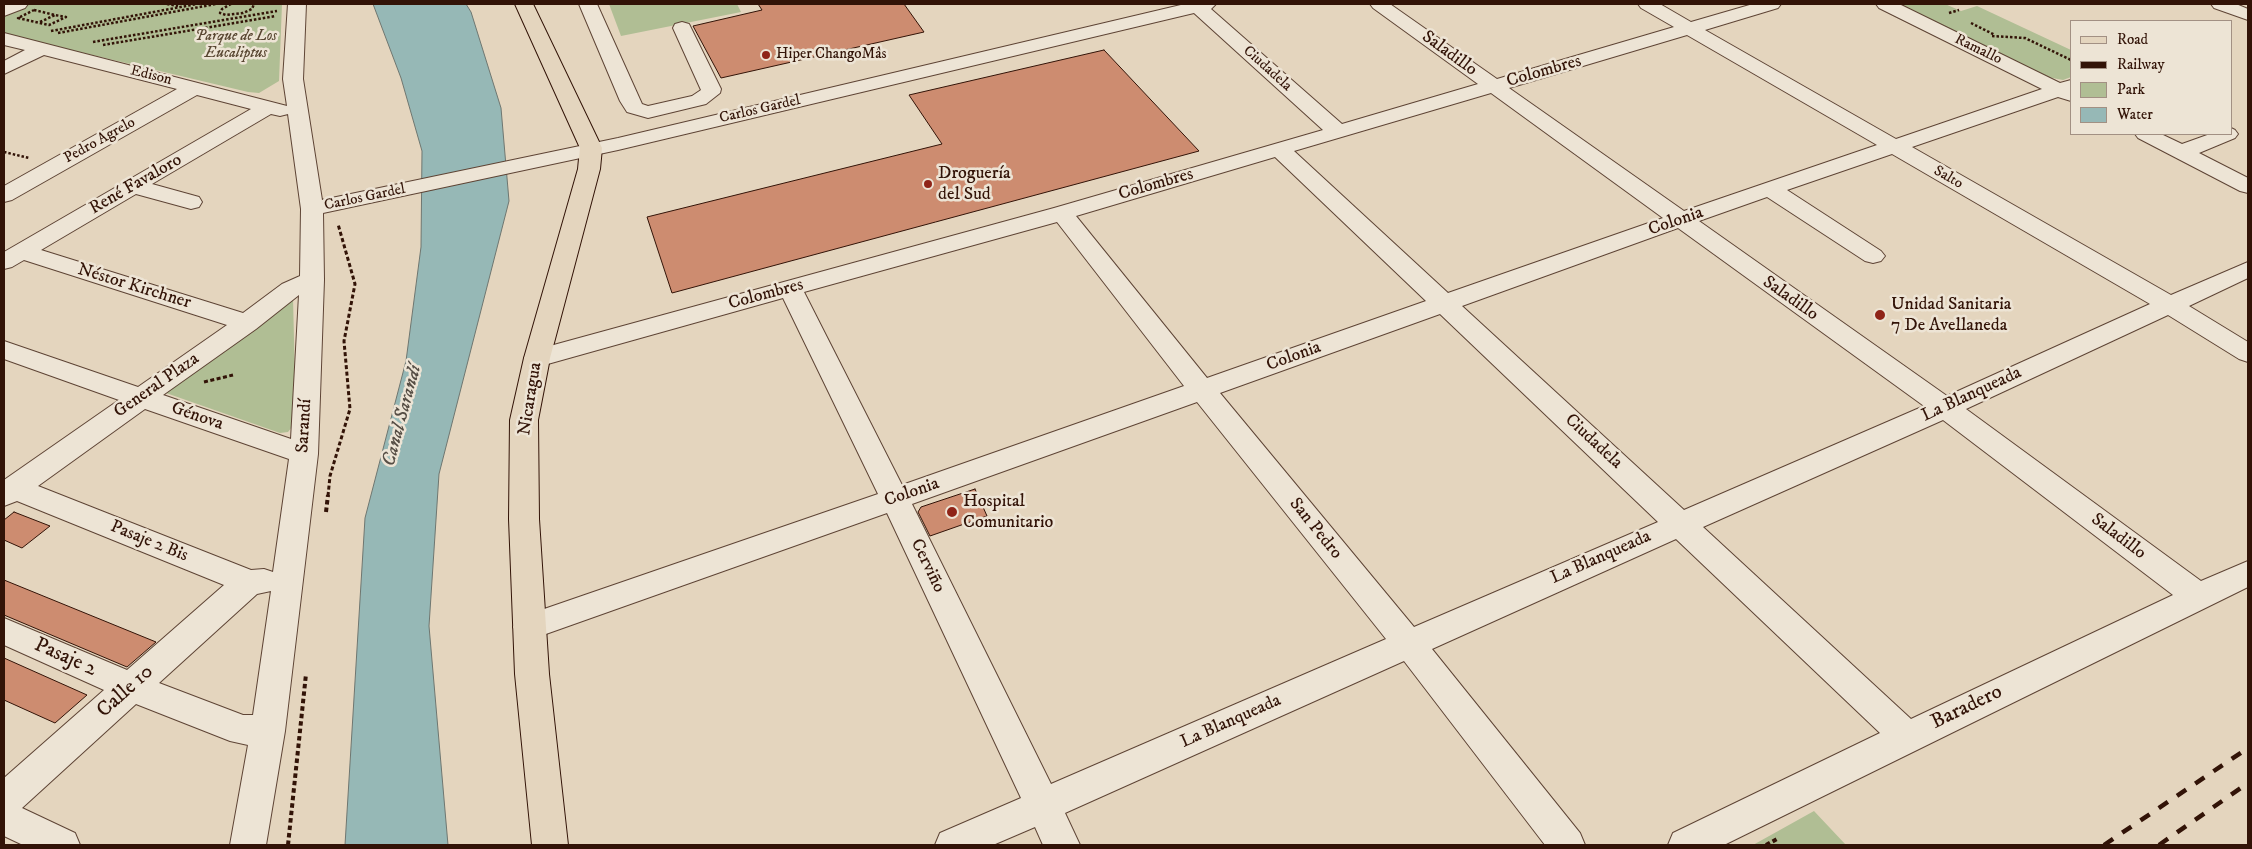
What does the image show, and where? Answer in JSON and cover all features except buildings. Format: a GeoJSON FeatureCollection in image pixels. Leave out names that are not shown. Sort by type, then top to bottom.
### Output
{"type":"FeatureCollection","features":[{"type":"Feature","properties":{"kind":"main road"},"geometry":{"type":"LineString","coordinates":[[524,4],[591,148]]}},
{"type":"Feature","properties":{"kind":"main road","name":"Nicaragua"},"geometry":{"type":"LineString","coordinates":[[550,845],[532,674],[524,502],[524,420],[537,358],[589,169],[591,148]]}},
{"type":"Feature","properties":{"kind":"street"},"geometry":{"type":"LineString","coordinates":[[4,11],[19,4]]}},
{"type":"Feature","properties":{"kind":"street"},"geometry":{"type":"LineString","coordinates":[[588,4],[630,101],[634,108],[640,111],[648,112],[699,100],[710,93],[711,89],[682,28]]}},
{"type":"Feature","properties":{"kind":"street","name":"Saladillo"},"geometry":{"type":"LineString","coordinates":[[1379,4],[1679,220],[1945,408],[2199,597]]}},
{"type":"Feature","properties":{"kind":"street","name":"Salto"},"geometry":{"type":"LineString","coordinates":[[1647,4],[2168,304],[2248,353]]}},
{"type":"Feature","properties":{"kind":"street","name":"Colombres"},"geometry":{"type":"LineString","coordinates":[[537,358],[1062,213],[1772,4]]}},
{"type":"Feature","properties":{"kind":"street","name":"Ramallo"},"geometry":{"type":"LineString","coordinates":[[1885,4],[2067,91]]}},
{"type":"Feature","properties":{"kind":"street"},"geometry":{"type":"LineString","coordinates":[[2220,4],[2245,24]]}},
{"type":"Feature","properties":{"kind":"street","name":"Carlos Gardel"},"geometry":{"type":"LineString","coordinates":[[312,210],[637,139],[1202,5]]}},
{"type":"Feature","properties":{"kind":"street","name":"Ciudadela"},"geometry":{"type":"LineString","coordinates":[[1202,5],[1338,132]]}},
{"type":"Feature","properties":{"kind":"street","name":"Sarandí"},"geometry":{"type":"LineString","coordinates":[[248,845],[268,731],[304,454],[312,280],[312,210],[293,79],[297,8]]}},
{"type":"Feature","properties":{"kind":"street"},"geometry":{"type":"LineString","coordinates":[[4,68],[47,38]]}},
{"type":"Feature","properties":{"kind":"street","name":"Edison"},"geometry":{"type":"LineString","coordinates":[[4,39],[47,38],[196,87],[298,115]]}},
{"type":"Feature","properties":{"kind":"street"},"geometry":{"type":"LineString","coordinates":[[244,100],[275,93],[288,85],[293,79]]}},
{"type":"Feature","properties":{"kind":"street","name":"Pedro Agrelo"},"geometry":{"type":"LineString","coordinates":[[4,195],[196,87]]}},
{"type":"Feature","properties":{"kind":"street","name":"Colonia"},"geometry":{"type":"LineString","coordinates":[[530,627],[1679,220],[2067,91]]}},
{"type":"Feature","properties":{"kind":"street","name":"René Favaloro"},"geometry":{"type":"LineString","coordinates":[[13,257],[268,107]]}},
{"type":"Feature","properties":{"kind":"street"},"geometry":{"type":"LineString","coordinates":[[2232,132],[2248,126]]}},
{"type":"Feature","properties":{"kind":"street"},"geometry":{"type":"LineString","coordinates":[[2147,135],[2248,186]]}},
{"type":"Feature","properties":{"kind":"street"},"geometry":{"type":"LineString","coordinates":[[2182,152],[2224,135]]}},
{"type":"Feature","properties":{"kind":"street","name":"Ciudadela"},"geometry":{"type":"LineString","coordinates":[[1279,149],[1907,737]]}},
{"type":"Feature","properties":{"kind":"street"},"geometry":{"type":"LineString","coordinates":[[134,186],[191,202]]}},
{"type":"Feature","properties":{"kind":"street"},"geometry":{"type":"LineString","coordinates":[[1770,189],[1873,256]]}},
{"type":"Feature","properties":{"kind":"street","name":"San Pedro"},"geometry":{"type":"LineString","coordinates":[[1062,213],[1202,390],[1409,644],[1567,845]]}},
{"type":"Feature","properties":{"kind":"street","name":"Néstor Kirchner"},"geometry":{"type":"LineString","coordinates":[[13,257],[247,323]]}},
{"type":"Feature","properties":{"kind":"street","name":"La Blanqueada"},"geometry":{"type":"LineString","coordinates":[[953,845],[1945,408],[2168,304],[2248,269]]}},
{"type":"Feature","properties":{"kind":"street","name":"General Plaza"},"geometry":{"type":"LineString","coordinates":[[9,492],[247,323],[291,289],[312,280]]}},
{"type":"Feature","properties":{"kind":"street","name":"Cerviño"},"geometry":{"type":"LineString","coordinates":[[790,288],[895,499],[1062,845]]}},
{"type":"Feature","properties":{"kind":"street","name":"Génova"},"geometry":{"type":"LineString","coordinates":[[4,350],[304,454]]}},
{"type":"Feature","properties":{"kind":"street","name":"Pasaje 2 Bis"},"geometry":{"type":"LineString","coordinates":[[9,492],[249,582],[288,579]]}},
{"type":"Feature","properties":{"kind":"street","name":"Baradero"},"geometry":{"type":"LineString","coordinates":[[1686,845],[2248,573]]}},
{"type":"Feature","properties":{"kind":"street","name":"Calle 10"},"geometry":{"type":"LineString","coordinates":[[4,801],[249,582]]}},
{"type":"Feature","properties":{"kind":"street","name":"Pasaje 2"},"geometry":{"type":"LineString","coordinates":[[4,632],[131,687],[242,730],[268,731]]}},
{"type":"Feature","properties":{"kind":"street"},"geometry":{"type":"LineString","coordinates":[[4,818],[62,845]]}},
{"type":"Feature","properties":{"kind":"path"},"geometry":{"type":"LineString","coordinates":[[167,4],[180,7]]}},
{"type":"Feature","properties":{"kind":"path"},"geometry":{"type":"LineString","coordinates":[[47,38],[196,4]]}},
{"type":"Feature","properties":{"kind":"path"},"geometry":{"type":"LineString","coordinates":[[47,38],[216,4]]}},
{"type":"Feature","properties":{"kind":"path"},"geometry":{"type":"LineString","coordinates":[[231,4],[222,8],[220,13],[235,16],[248,11],[254,4]]}},
{"type":"Feature","properties":{"kind":"path"},"geometry":{"type":"LineString","coordinates":[[90,43],[235,16],[297,8]]}},
{"type":"Feature","properties":{"kind":"path"},"geometry":{"type":"LineString","coordinates":[[89,47],[297,8]]}},
{"type":"Feature","properties":{"kind":"path"},"geometry":{"type":"LineString","coordinates":[[34,10],[56,15],[66,17],[49,25],[18,18],[34,10]]}},
{"type":"Feature","properties":{"kind":"path"},"geometry":{"type":"LineString","coordinates":[[1949,13],[1959,10]]}},
{"type":"Feature","properties":{"kind":"path"},"geometry":{"type":"LineString","coordinates":[[39,22],[56,15]]}},
{"type":"Feature","properties":{"kind":"path"},"geometry":{"type":"LineString","coordinates":[[1989,37],[1996,35],[2025,38],[2070,60]]}},
{"type":"Feature","properties":{"kind":"path"},"geometry":{"type":"LineString","coordinates":[[326,514],[330,476],[350,409],[344,340],[355,284],[338,224]]}},
{"type":"Feature","properties":{"kind":"path"},"geometry":{"type":"LineString","coordinates":[[288,845],[307,669]]}},
{"type":"Feature","properties":{"kind":"path"},"geometry":{"type":"LineString","coordinates":[[1766,845],[1777,839]]}},
{"type":"Feature","properties":{"kind":"green space","name":"Parque de Los Eucaliptus"},"geometry":{"type":"Polygon","coordinates":[[[29,4],[282,4],[279,81],[259,93],[248,92],[4,34],[4,15],[29,4]]]}},
{"type":"Feature","properties":{"kind":"green space"},"geometry":{"type":"Polygon","coordinates":[[[609,4],[737,4],[741,12],[621,36],[609,4]]]}},
{"type":"Feature","properties":{"kind":"green space"},"geometry":{"type":"Polygon","coordinates":[[[1896,4],[1945,4],[1961,11],[1977,6],[2070,50],[2070,77],[2063,80],[2042,76],[1896,4]]]}},
{"type":"Feature","properties":{"kind":"green space"},"geometry":{"type":"Polygon","coordinates":[[[293,298],[296,422],[288,432],[280,433],[166,393],[168,385],[293,298]]]}},
{"type":"Feature","properties":{"kind":"green space"},"geometry":{"type":"Polygon","coordinates":[[[1814,811],[1846,845],[1753,845],[1814,811]]]}},
{"type":"Feature","properties":{"kind":"water","name":"Canal Sarandí"},"geometry":{"type":"Polygon","coordinates":[[[373,4],[466,4],[471,12],[501,108],[509,201],[439,474],[429,626],[448,845],[345,845],[365,518],[406,361],[421,247],[422,151],[401,78],[373,4]]]}},
{"type":"Feature","properties":{"kind":"railway"},"geometry":{"type":"LineString","coordinates":[[2104,845],[2248,748]]}},
{"type":"Feature","properties":{"kind":"railway"},"geometry":{"type":"LineString","coordinates":[[2159,845],[2248,783]]}},
{"type":"Feature","properties":{"kind":"place","name":"Hiper ChangoMâs"},"geometry":{"type":"Point","coordinates":[766,55]}},
{"type":"Feature","properties":{"kind":"place","name":"Droguería del Sud"},"geometry":{"type":"Point","coordinates":[928,184]}},
{"type":"Feature","properties":{"kind":"place","name":"Unidad Sanitaria 7 De Avellaneda"},"geometry":{"type":"Point","coordinates":[1880,315]}},
{"type":"Feature","properties":{"kind":"place","name":"Hospital Comunitario"},"geometry":{"type":"Point","coordinates":[952,512]}}]}
